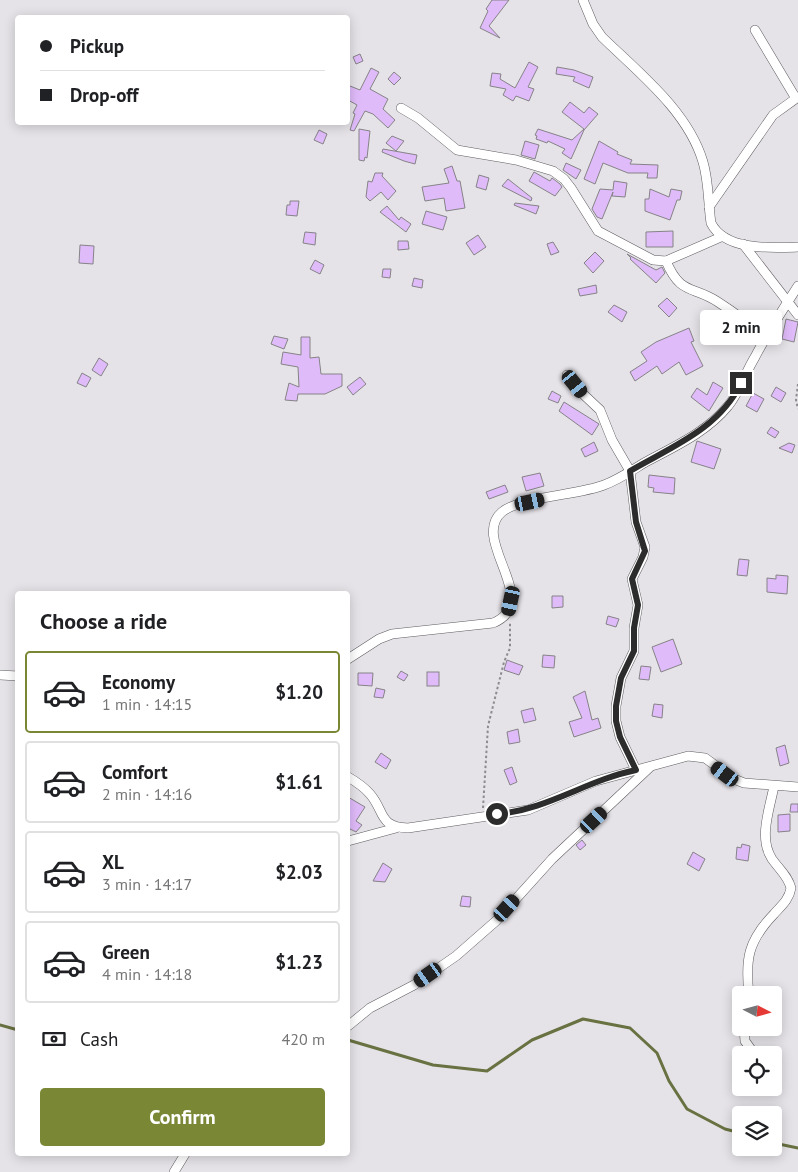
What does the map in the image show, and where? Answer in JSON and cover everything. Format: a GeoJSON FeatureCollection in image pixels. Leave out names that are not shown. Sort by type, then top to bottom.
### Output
{"type":"FeatureCollection","features":[{"type":"Feature","properties":{"kind":"street"},"geometry":{"type":"LineString","coordinates":[[583,0],[592,24],[602,37],[674,110],[689,132],[703,163],[711,223],[721,237],[743,244],[798,246]]}},
{"type":"Feature","properties":{"kind":"street"},"geometry":{"type":"LineString","coordinates":[[709,207],[773,115],[796,97],[755,30]]}},
{"type":"Feature","properties":{"kind":"street"},"geometry":{"type":"LineString","coordinates":[[401,108],[418,118],[457,150],[516,160],[553,171],[564,179],[571,188],[598,231],[653,260],[666,261],[721,237]]}},
{"type":"Feature","properties":{"kind":"street"},"geometry":{"type":"LineString","coordinates":[[743,244],[798,315]]}},
{"type":"Feature","properties":{"kind":"street"},"geometry":{"type":"LineString","coordinates":[[666,261],[672,276],[684,288],[710,297],[766,337]]}},
{"type":"Feature","properties":{"kind":"street"},"geometry":{"type":"LineString","coordinates":[[350,658],[392,634],[493,623],[502,619],[509,612],[511,601],[510,587],[495,540],[496,520],[501,512],[530,502],[599,487],[678,445],[719,415],[735,396],[766,337],[798,286]]}},
{"type":"Feature","properties":{"kind":"street"},"geometry":{"type":"LineString","coordinates":[[566,375],[600,410],[612,440],[630,471],[636,522],[645,551],[632,579],[638,605],[634,628],[636,642],[631,659],[621,678],[616,706],[616,721],[636,770]]}},
{"type":"Feature","properties":{"kind":"street"},"geometry":{"type":"LineString","coordinates":[[0,675],[15,676]]}},
{"type":"Feature","properties":{"kind":"street"},"geometry":{"type":"LineString","coordinates":[[350,840],[396,828],[431,826],[536,807],[596,780],[650,768],[678,757],[697,755],[705,758],[734,779],[744,783],[798,787]]}},
{"type":"Feature","properties":{"kind":"street"},"geometry":{"type":"LineString","coordinates":[[350,1024],[370,1008],[414,985],[456,956],[496,921],[552,859],[650,768]]}},
{"type":"Feature","properties":{"kind":"street"},"geometry":{"type":"LineString","coordinates":[[350,778],[370,793],[382,817],[396,828]]}},
{"type":"Feature","properties":{"kind":"street"},"geometry":{"type":"LineString","coordinates":[[747,986],[746,968],[753,942],[762,926],[786,900],[790,888],[785,875],[771,858],[765,839],[774,786]]}},
{"type":"Feature","properties":{"kind":"street"},"geometry":{"type":"LineString","coordinates":[[174,1172],[183,1156]]}},
{"type":"Feature","properties":{"kind":"path"},"geometry":{"type":"LineString","coordinates":[[798,384],[796,400],[798,409]]}},
{"type":"Feature","properties":{"kind":"path"},"geometry":{"type":"LineString","coordinates":[[484,815],[482,798],[486,773],[485,747],[491,709],[512,637],[509,612]]}},
{"type":"Feature","properties":{"kind":"building"},"geometry":{"type":"Polygon","coordinates":[[[492,0],[509,0],[489,26],[500,38],[480,28],[488,11],[486,9],[492,0]]]}},
{"type":"Feature","properties":{"kind":"building"},"geometry":{"type":"Polygon","coordinates":[[[360,54],[363,61],[356,64],[353,57],[360,54]]]}},
{"type":"Feature","properties":{"kind":"building"},"geometry":{"type":"Polygon","coordinates":[[[529,62],[538,67],[528,87],[534,89],[529,101],[516,96],[513,101],[503,95],[506,89],[490,86],[492,73],[501,74],[500,79],[515,88],[529,62]]]}},
{"type":"Feature","properties":{"kind":"building"},"geometry":{"type":"Polygon","coordinates":[[[557,67],[574,70],[593,77],[589,88],[573,81],[575,77],[556,74],[557,67]]]}},
{"type":"Feature","properties":{"kind":"building"},"geometry":{"type":"Polygon","coordinates":[[[371,68],[379,72],[370,89],[388,99],[383,109],[395,120],[388,128],[373,114],[365,111],[354,131],[350,130],[355,114],[353,113],[357,105],[350,101],[350,86],[360,90],[371,68]]]}},
{"type":"Feature","properties":{"kind":"building"},"geometry":{"type":"Polygon","coordinates":[[[394,72],[401,78],[394,85],[388,79],[394,72]]]}},
{"type":"Feature","properties":{"kind":"building"},"geometry":{"type":"Polygon","coordinates":[[[570,102],[584,113],[589,107],[598,114],[584,130],[571,159],[562,153],[565,149],[548,141],[547,143],[536,139],[537,136],[535,135],[538,129],[572,140],[584,129],[562,112],[570,102]]]}},
{"type":"Feature","properties":{"kind":"building"},"geometry":{"type":"Polygon","coordinates":[[[359,129],[370,131],[367,158],[365,157],[364,161],[359,160],[359,129]]]}},
{"type":"Feature","properties":{"kind":"building"},"geometry":{"type":"Polygon","coordinates":[[[319,130],[327,134],[323,144],[314,140],[319,130]]]}},
{"type":"Feature","properties":{"kind":"building"},"geometry":{"type":"Polygon","coordinates":[[[392,136],[404,141],[396,151],[386,143],[392,136]]]}},
{"type":"Feature","properties":{"kind":"building"},"geometry":{"type":"Polygon","coordinates":[[[525,141],[539,145],[535,159],[521,155],[525,141]]]}},
{"type":"Feature","properties":{"kind":"building"},"geometry":{"type":"Polygon","coordinates":[[[599,141],[618,152],[617,154],[632,160],[630,164],[658,165],[657,178],[647,178],[648,173],[628,173],[603,163],[595,184],[584,179],[599,141]]]}},
{"type":"Feature","properties":{"kind":"building"},"geometry":{"type":"Polygon","coordinates":[[[383,149],[417,155],[415,164],[382,152],[383,149]]]}},
{"type":"Feature","properties":{"kind":"building"},"geometry":{"type":"Polygon","coordinates":[[[566,163],[581,170],[576,179],[563,170],[566,163]]]}},
{"type":"Feature","properties":{"kind":"building"},"geometry":{"type":"Polygon","coordinates":[[[452,166],[457,181],[460,181],[465,208],[446,211],[444,198],[425,201],[422,187],[449,183],[444,169],[452,166]]]}},
{"type":"Feature","properties":{"kind":"building"},"geometry":{"type":"Polygon","coordinates":[[[534,172],[550,181],[552,178],[560,184],[562,187],[555,196],[529,181],[534,172]]]}},
{"type":"Feature","properties":{"kind":"building"},"geometry":{"type":"Polygon","coordinates":[[[375,173],[383,173],[382,176],[396,191],[388,200],[381,192],[370,201],[366,197],[368,181],[372,182],[375,173]]]}},
{"type":"Feature","properties":{"kind":"building"},"geometry":{"type":"Polygon","coordinates":[[[479,175],[489,178],[486,190],[476,187],[479,175]]]}},
{"type":"Feature","properties":{"kind":"building"},"geometry":{"type":"Polygon","coordinates":[[[508,179],[532,198],[531,201],[502,186],[508,179]]]}},
{"type":"Feature","properties":{"kind":"building"},"geometry":{"type":"Polygon","coordinates":[[[614,181],[627,183],[625,197],[612,196],[613,192],[602,219],[597,217],[592,209],[600,189],[613,190],[614,181]]]}},
{"type":"Feature","properties":{"kind":"building"},"geometry":{"type":"Polygon","coordinates":[[[650,189],[669,197],[671,189],[682,191],[680,200],[677,200],[670,220],[645,211],[645,199],[649,199],[650,189]]]}},
{"type":"Feature","properties":{"kind":"building"},"geometry":{"type":"Polygon","coordinates":[[[290,201],[299,201],[297,216],[286,215],[287,205],[290,205],[290,201]]]}},
{"type":"Feature","properties":{"kind":"building"},"geometry":{"type":"Polygon","coordinates":[[[515,203],[539,206],[536,214],[514,205],[515,203]]]}},
{"type":"Feature","properties":{"kind":"building"},"geometry":{"type":"Polygon","coordinates":[[[387,206],[399,220],[401,217],[411,224],[406,232],[380,212],[387,206]]]}},
{"type":"Feature","properties":{"kind":"building"},"geometry":{"type":"Polygon","coordinates":[[[426,211],[447,217],[443,230],[422,224],[426,211]]]}},
{"type":"Feature","properties":{"kind":"building"},"geometry":{"type":"Polygon","coordinates":[[[673,231],[673,247],[646,247],[646,232],[673,231]]]}},
{"type":"Feature","properties":{"kind":"building"},"geometry":{"type":"Polygon","coordinates":[[[305,232],[316,233],[315,245],[303,243],[305,232]]]}},
{"type":"Feature","properties":{"kind":"building"},"geometry":{"type":"Polygon","coordinates":[[[478,235],[486,247],[474,255],[466,243],[478,235]]]}},
{"type":"Feature","properties":{"kind":"building"},"geometry":{"type":"Polygon","coordinates":[[[398,241],[408,241],[409,249],[398,250],[398,241]]]}},
{"type":"Feature","properties":{"kind":"building"},"geometry":{"type":"Polygon","coordinates":[[[553,242],[559,252],[551,255],[547,244],[553,242]]]}},
{"type":"Feature","properties":{"kind":"building"},"geometry":{"type":"Polygon","coordinates":[[[80,245],[94,246],[93,264],[79,263],[80,245]]]}},
{"type":"Feature","properties":{"kind":"building"},"geometry":{"type":"Polygon","coordinates":[[[595,252],[604,261],[593,273],[584,263],[595,252]]]}},
{"type":"Feature","properties":{"kind":"building"},"geometry":{"type":"Polygon","coordinates":[[[627,254],[656,270],[662,267],[665,273],[656,283],[627,254]]]}},
{"type":"Feature","properties":{"kind":"building"},"geometry":{"type":"Polygon","coordinates":[[[315,260],[324,265],[320,274],[310,269],[315,260]]]}},
{"type":"Feature","properties":{"kind":"building"},"geometry":{"type":"Polygon","coordinates":[[[383,269],[391,269],[390,278],[382,277],[383,269]]]}},
{"type":"Feature","properties":{"kind":"building"},"geometry":{"type":"Polygon","coordinates":[[[414,278],[423,280],[422,288],[412,286],[414,278]]]}},
{"type":"Feature","properties":{"kind":"building"},"geometry":{"type":"Polygon","coordinates":[[[596,285],[597,293],[580,296],[578,289],[596,285]]]}},
{"type":"Feature","properties":{"kind":"building"},"geometry":{"type":"Polygon","coordinates":[[[667,298],[677,308],[669,317],[658,306],[667,298]]]}},
{"type":"Feature","properties":{"kind":"building"},"geometry":{"type":"Polygon","coordinates":[[[614,305],[627,312],[622,322],[608,312],[614,305]]]}},
{"type":"Feature","properties":{"kind":"building"},"geometry":{"type":"Polygon","coordinates":[[[786,319],[798,322],[794,342],[782,339],[786,319]]]}},
{"type":"Feature","properties":{"kind":"building"},"geometry":{"type":"Polygon","coordinates":[[[689,328],[694,341],[691,342],[703,366],[686,375],[679,362],[662,374],[657,366],[635,381],[630,372],[647,361],[641,352],[656,342],[689,328]]]}},
{"type":"Feature","properties":{"kind":"building"},"geometry":{"type":"Polygon","coordinates":[[[274,336],[288,339],[284,349],[271,344],[274,336]]]}},
{"type":"Feature","properties":{"kind":"building"},"geometry":{"type":"Polygon","coordinates":[[[301,337],[310,337],[310,358],[319,357],[321,374],[342,374],[342,386],[325,394],[298,394],[297,401],[285,400],[289,383],[299,387],[298,367],[281,364],[283,352],[301,355],[301,337]]]}},
{"type":"Feature","properties":{"kind":"building"},"geometry":{"type":"Polygon","coordinates":[[[99,358],[108,364],[101,376],[92,370],[99,358]]]}},
{"type":"Feature","properties":{"kind":"building"},"geometry":{"type":"Polygon","coordinates":[[[82,373],[91,378],[86,387],[77,383],[82,373]]]}},
{"type":"Feature","properties":{"kind":"building"},"geometry":{"type":"Polygon","coordinates":[[[360,377],[366,384],[353,395],[347,387],[360,377]]]}},
{"type":"Feature","properties":{"kind":"building"},"geometry":{"type":"Polygon","coordinates":[[[713,382],[723,388],[709,411],[691,397],[697,388],[707,395],[713,382]]]}},
{"type":"Feature","properties":{"kind":"building"},"geometry":{"type":"Polygon","coordinates":[[[776,387],[786,393],[781,402],[771,396],[776,387]]]}},
{"type":"Feature","properties":{"kind":"building"},"geometry":{"type":"Polygon","coordinates":[[[552,391],[561,396],[558,403],[548,399],[552,391]]]}},
{"type":"Feature","properties":{"kind":"building"},"geometry":{"type":"Polygon","coordinates":[[[753,393],[764,399],[757,412],[746,406],[753,393]]]}},
{"type":"Feature","properties":{"kind":"building"},"geometry":{"type":"Polygon","coordinates":[[[564,402],[599,424],[592,435],[559,411],[564,402]]]}},
{"type":"Feature","properties":{"kind":"building"},"geometry":{"type":"Polygon","coordinates":[[[771,427],[779,432],[775,438],[767,433],[771,427]]]}},
{"type":"Feature","properties":{"kind":"building"},"geometry":{"type":"Polygon","coordinates":[[[697,441],[721,449],[714,469],[691,462],[697,441]]]}},
{"type":"Feature","properties":{"kind":"building"},"geometry":{"type":"Polygon","coordinates":[[[594,442],[598,451],[585,457],[581,449],[594,442]]]}},
{"type":"Feature","properties":{"kind":"building"},"geometry":{"type":"Polygon","coordinates":[[[789,443],[795,445],[792,453],[779,448],[789,443]]]}},
{"type":"Feature","properties":{"kind":"building"},"geometry":{"type":"Polygon","coordinates":[[[540,473],[544,486],[526,491],[522,477],[540,473]]]}},
{"type":"Feature","properties":{"kind":"building"},"geometry":{"type":"Polygon","coordinates":[[[649,475],[675,478],[674,494],[653,492],[654,488],[648,487],[649,475]]]}},
{"type":"Feature","properties":{"kind":"building"},"geometry":{"type":"Polygon","coordinates":[[[505,485],[508,492],[489,499],[486,492],[505,485]]]}},
{"type":"Feature","properties":{"kind":"building"},"geometry":{"type":"Polygon","coordinates":[[[739,559],[749,560],[747,576],[737,575],[739,559]]]}},
{"type":"Feature","properties":{"kind":"building"},"geometry":{"type":"Polygon","coordinates":[[[776,575],[788,576],[787,594],[767,592],[767,578],[776,579],[776,575]]]}},
{"type":"Feature","properties":{"kind":"building"},"geometry":{"type":"Polygon","coordinates":[[[552,596],[563,596],[563,607],[552,608],[552,596]]]}},
{"type":"Feature","properties":{"kind":"building"},"geometry":{"type":"Polygon","coordinates":[[[608,616],[619,619],[616,627],[606,624],[608,616]]]}},
{"type":"Feature","properties":{"kind":"building"},"geometry":{"type":"Polygon","coordinates":[[[673,639],[682,664],[661,672],[652,647],[673,639]]]}},
{"type":"Feature","properties":{"kind":"building"},"geometry":{"type":"Polygon","coordinates":[[[543,655],[555,656],[554,668],[542,667],[543,655]]]}},
{"type":"Feature","properties":{"kind":"building"},"geometry":{"type":"Polygon","coordinates":[[[507,660],[523,666],[519,675],[504,670],[507,660]]]}},
{"type":"Feature","properties":{"kind":"building"},"geometry":{"type":"Polygon","coordinates":[[[641,666],[651,667],[649,680],[639,679],[641,666]]]}},
{"type":"Feature","properties":{"kind":"building"},"geometry":{"type":"Polygon","coordinates":[[[401,671],[408,675],[404,681],[397,677],[401,671]]]}},
{"type":"Feature","properties":{"kind":"building"},"geometry":{"type":"Polygon","coordinates":[[[427,672],[439,672],[439,686],[427,686],[427,672]]]}},
{"type":"Feature","properties":{"kind":"building"},"geometry":{"type":"Polygon","coordinates":[[[358,673],[373,673],[372,686],[358,685],[358,673]]]}},
{"type":"Feature","properties":{"kind":"building"},"geometry":{"type":"Polygon","coordinates":[[[376,688],[385,690],[383,698],[374,697],[376,688]]]}},
{"type":"Feature","properties":{"kind":"building"},"geometry":{"type":"Polygon","coordinates":[[[585,691],[592,720],[598,718],[601,728],[574,737],[569,722],[582,718],[573,697],[585,691]]]}},
{"type":"Feature","properties":{"kind":"building"},"geometry":{"type":"Polygon","coordinates":[[[654,704],[663,705],[662,718],[652,716],[654,704]]]}},
{"type":"Feature","properties":{"kind":"building"},"geometry":{"type":"Polygon","coordinates":[[[533,708],[536,720],[524,723],[521,711],[533,708]]]}},
{"type":"Feature","properties":{"kind":"building"},"geometry":{"type":"Polygon","coordinates":[[[518,729],[520,742],[509,744],[507,732],[518,729]]]}},
{"type":"Feature","properties":{"kind":"building"},"geometry":{"type":"Polygon","coordinates":[[[785,745],[789,763],[780,766],[776,748],[785,745]]]}},
{"type":"Feature","properties":{"kind":"building"},"geometry":{"type":"Polygon","coordinates":[[[381,753],[391,760],[386,769],[375,762],[381,753]]]}},
{"type":"Feature","properties":{"kind":"building"},"geometry":{"type":"Polygon","coordinates":[[[512,767],[517,782],[510,785],[504,770],[512,767]]]}},
{"type":"Feature","properties":{"kind":"building"},"geometry":{"type":"Polygon","coordinates":[[[350,798],[365,807],[356,821],[362,825],[356,832],[350,829],[350,798]]]}},
{"type":"Feature","properties":{"kind":"building"},"geometry":{"type":"Polygon","coordinates":[[[791,804],[798,804],[798,812],[790,812],[791,804]]]}},
{"type":"Feature","properties":{"kind":"building"},"geometry":{"type":"Polygon","coordinates":[[[790,814],[790,831],[778,832],[778,815],[790,814]]]}},
{"type":"Feature","properties":{"kind":"building"},"geometry":{"type":"Polygon","coordinates":[[[582,840],[586,845],[580,850],[576,845],[582,840]]]}},
{"type":"Feature","properties":{"kind":"building"},"geometry":{"type":"Polygon","coordinates":[[[742,844],[750,846],[748,861],[736,859],[737,847],[741,848],[742,844]]]}},
{"type":"Feature","properties":{"kind":"building"},"geometry":{"type":"Polygon","coordinates":[[[693,852],[705,859],[699,871],[687,864],[693,852]]]}},
{"type":"Feature","properties":{"kind":"building"},"geometry":{"type":"Polygon","coordinates":[[[383,863],[392,869],[385,882],[373,881],[383,863]]]}},
{"type":"Feature","properties":{"kind":"building"},"geometry":{"type":"Polygon","coordinates":[[[462,896],[471,897],[470,907],[460,906],[462,896]]]}},
{"type":"Feature","properties":{"kind":"waterway"},"geometry":{"type":"LineString","coordinates":[[350,1041],[433,1065],[487,1071],[532,1040],[583,1019],[630,1028],[657,1053],[669,1081],[687,1109],[732,1131]]}},
{"type":"Feature","properties":{"kind":"waterway"},"geometry":{"type":"LineString","coordinates":[[0,1025],[15,1029]]}},
{"type":"Feature","properties":{"kind":"waterway"},"geometry":{"type":"LineString","coordinates":[[782,1145],[798,1148]]}},
{"type":"Feature","properties":{"kind":"route"},"geometry":{"type":"LineString","coordinates":[[497,814],[528,810],[546,804],[596,780],[636,770],[620,737],[616,721],[616,706],[620,693],[621,678],[631,659],[636,642],[634,628],[638,605],[632,579],[645,551],[636,522],[630,471],[673,449],[719,415],[735,396],[741,383]]}}]}
